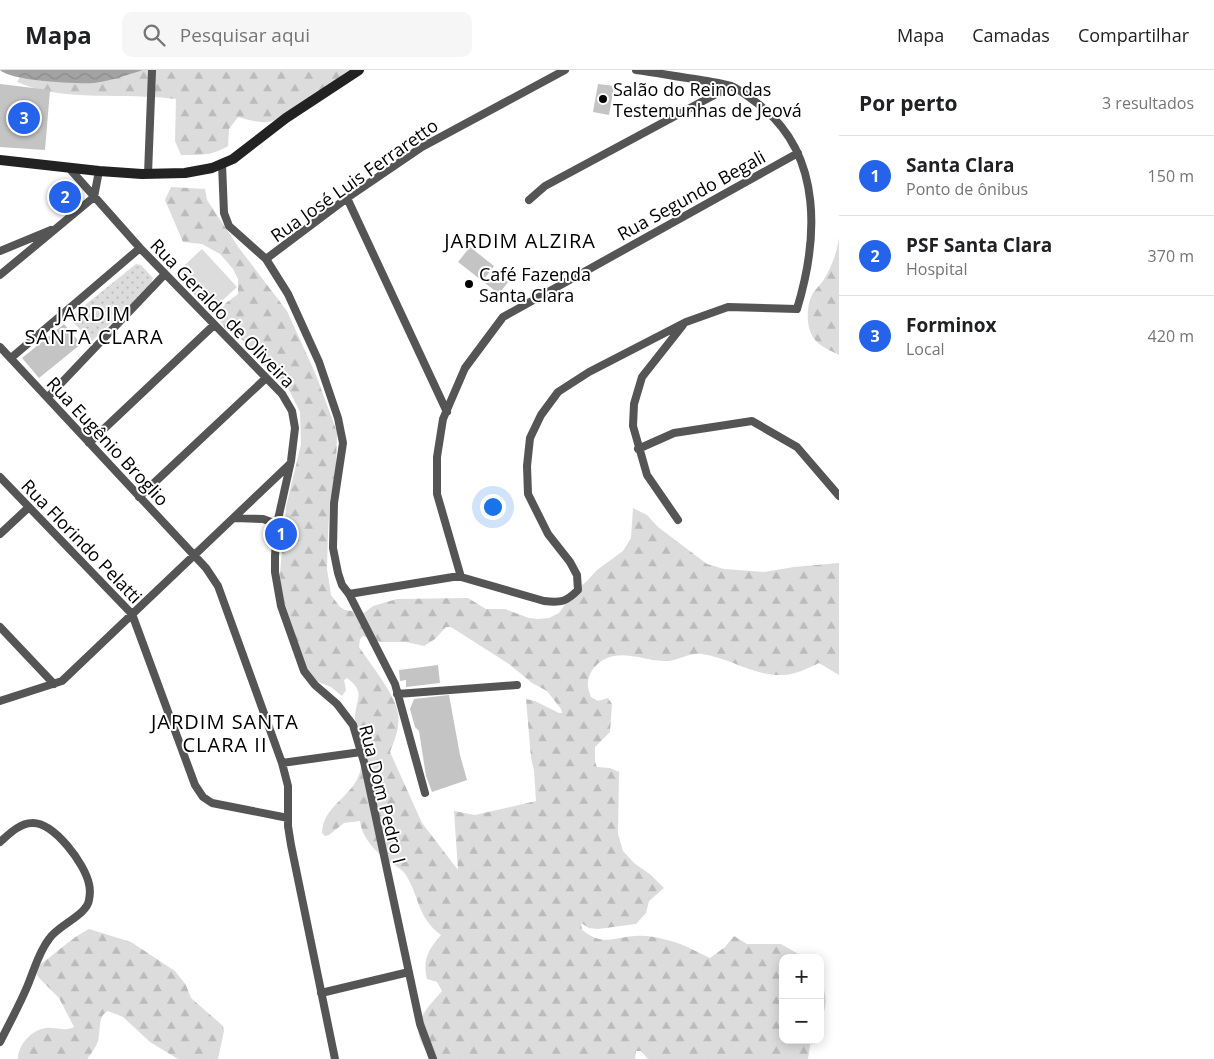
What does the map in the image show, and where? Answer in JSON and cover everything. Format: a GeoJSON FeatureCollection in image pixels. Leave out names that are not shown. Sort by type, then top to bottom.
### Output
{"type":"FeatureCollection","features":[{"type":"Feature","properties":{"kind":"street"},"geometry":{"type":"LineString","coordinates":[[0,160],[100,171],[148,174],[212,168],[233,159],[286,118],[359,70]]}},
{"type":"Feature","properties":{"kind":"street","name":"Rua José Luis Ferraretto"},"geometry":{"type":"LineString","coordinates":[[266,259],[347,198],[422,147],[565,70]]}},
{"type":"Feature","properties":{"kind":"street"},"geometry":{"type":"LineString","coordinates":[[349,594],[461,577],[544,601],[556,603],[568,600],[578,590],[577,575],[570,562],[548,534],[528,494],[527,466],[530,438],[541,415],[558,392],[588,372],[686,322],[728,306],[797,309],[804,287],[810,250],[811,213],[806,174],[798,153],[777,119],[756,102],[731,86],[636,70]]}},
{"type":"Feature","properties":{"kind":"street"},"geometry":{"type":"LineString","coordinates":[[148,174],[152,71]]}},
{"type":"Feature","properties":{"kind":"street"},"geometry":{"type":"LineString","coordinates":[[529,200],[545,186],[731,86]]}},
{"type":"Feature","properties":{"kind":"street","name":"Rua Segundo Begali"},"geometry":{"type":"LineString","coordinates":[[461,577],[437,494],[437,457],[446,412],[464,368],[502,317],[798,153]]}},
{"type":"Feature","properties":{"kind":"street"},"geometry":{"type":"LineString","coordinates":[[222,164],[224,213],[229,226],[266,259],[288,294],[319,362],[338,418],[343,444],[334,503],[333,548],[338,573],[342,585],[349,594],[395,684],[425,793]]}},
{"type":"Feature","properties":{"kind":"street","name":"Rua Geraldo de Oliveira"},"geometry":{"type":"LineString","coordinates":[[69,168],[140,248],[282,394],[292,411],[295,428],[290,464]]}},
{"type":"Feature","properties":{"kind":"street"},"geometry":{"type":"LineString","coordinates":[[0,275],[94,198],[100,171]]}},
{"type":"Feature","properties":{"kind":"street"},"geometry":{"type":"LineString","coordinates":[[347,198],[446,412]]}},
{"type":"Feature","properties":{"kind":"street"},"geometry":{"type":"LineString","coordinates":[[0,251],[60,227]]}},
{"type":"Feature","properties":{"kind":"street"},"geometry":{"type":"LineString","coordinates":[[11,358],[140,248]]}},
{"type":"Feature","properties":{"kind":"street"},"geometry":{"type":"LineString","coordinates":[[48,397],[165,274]]}},
{"type":"Feature","properties":{"kind":"street"},"geometry":{"type":"LineString","coordinates":[[678,520],[647,475],[638,449],[633,426],[634,404],[642,377],[686,322]]}},
{"type":"Feature","properties":{"kind":"street"},"geometry":{"type":"LineString","coordinates":[[89,443],[214,325]]}},
{"type":"Feature","properties":{"kind":"street","name":"Rua Eugênio Broglio"},"geometry":{"type":"LineString","coordinates":[[0,347],[206,568],[218,586],[282,763],[288,786],[288,818],[291,845],[335,1059]]}},
{"type":"Feature","properties":{"kind":"street"},"geometry":{"type":"LineString","coordinates":[[139,497],[266,378]]}},
{"type":"Feature","properties":{"kind":"street"},"geometry":{"type":"LineString","coordinates":[[638,449],[674,433],[752,421],[797,447],[839,496]]}},
{"type":"Feature","properties":{"kind":"street"},"geometry":{"type":"LineString","coordinates":[[0,701],[62,681],[290,464]]}},
{"type":"Feature","properties":{"kind":"street","name":"Rua Dom Pedro I"},"geometry":{"type":"LineString","coordinates":[[290,464],[277,524],[275,556],[277,588],[287,624],[304,671],[315,685],[337,704],[353,725],[361,752],[420,1024],[433,1059]]}},
{"type":"Feature","properties":{"kind":"street","name":"Rua Florindo Pelatti"},"geometry":{"type":"LineString","coordinates":[[0,477],[132,614],[195,785],[203,797],[212,803],[288,818]]}},
{"type":"Feature","properties":{"kind":"street"},"geometry":{"type":"LineString","coordinates":[[0,534],[29,506]]}},
{"type":"Feature","properties":{"kind":"street"},"geometry":{"type":"LineString","coordinates":[[234,518],[263,519],[277,524]]}},
{"type":"Feature","properties":{"kind":"street"},"geometry":{"type":"LineString","coordinates":[[0,627],[54,684]]}},
{"type":"Feature","properties":{"kind":"street"},"geometry":{"type":"LineString","coordinates":[[397,694],[516,685]]}},
{"type":"Feature","properties":{"kind":"street"},"geometry":{"type":"LineString","coordinates":[[282,763],[361,752]]}},
{"type":"Feature","properties":{"kind":"street"},"geometry":{"type":"LineString","coordinates":[[0,842],[20,826],[32,822],[44,825],[66,843],[80,863],[89,884],[89,901],[84,909],[50,937],[41,952],[0,1042]]}},
{"type":"Feature","properties":{"kind":"street"},"geometry":{"type":"LineString","coordinates":[[321,994],[409,972]]}},
{"type":"Feature","properties":{"kind":"green space"},"geometry":{"type":"Polygon","coordinates":[[[24,70],[349,70],[298,107],[277,119],[261,122],[238,117],[229,129],[228,146],[216,152],[206,154],[181,155],[175,141],[176,99],[55,93],[17,82],[24,70]]]}},
{"type":"Feature","properties":{"kind":"green space"},"geometry":{"type":"Polygon","coordinates":[[[171,187],[205,189],[207,200],[239,248],[287,311],[316,375],[337,432],[336,470],[330,500],[327,569],[331,595],[340,607],[345,610],[364,613],[373,606],[397,599],[468,598],[486,609],[505,609],[529,618],[549,618],[559,613],[575,591],[597,570],[623,551],[631,538],[633,508],[647,515],[658,527],[707,564],[724,569],[764,572],[839,563],[839,675],[819,663],[797,673],[772,675],[702,654],[694,654],[668,661],[619,655],[601,661],[593,669],[588,683],[591,697],[598,701],[608,698],[612,704],[610,732],[595,747],[595,762],[597,767],[610,768],[619,772],[618,834],[623,851],[634,863],[651,875],[664,888],[649,901],[646,913],[636,924],[598,929],[589,928],[581,923],[582,930],[603,940],[646,936],[669,940],[710,958],[725,947],[734,936],[747,944],[781,944],[798,954],[779,954],[779,1044],[810,1044],[808,1059],[648,1059],[641,1051],[636,1051],[635,1059],[432,1059],[421,1042],[418,1032],[424,1013],[442,991],[437,982],[427,979],[425,966],[430,950],[441,935],[427,921],[406,875],[371,845],[361,828],[360,821],[344,823],[329,835],[325,836],[322,833],[327,815],[351,788],[360,772],[361,752],[355,726],[358,692],[357,688],[347,678],[344,680],[346,690],[342,696],[331,687],[316,681],[307,670],[287,614],[281,590],[280,573],[286,507],[301,444],[300,412],[288,388],[265,366],[239,336],[226,330],[217,316],[226,303],[238,294],[238,279],[233,269],[220,254],[202,244],[183,242],[165,200],[171,187]],[[446,627],[435,639],[424,646],[406,642],[380,642],[363,636],[360,639],[359,647],[388,689],[396,707],[398,728],[390,752],[422,823],[458,870],[454,811],[475,815],[536,801],[526,699],[562,713],[547,691],[532,683],[509,664],[451,627],[446,627]]]}},
{"type":"Feature","properties":{"kind":"green space"},"geometry":{"type":"Polygon","coordinates":[[[839,238],[839,355],[824,347],[812,336],[808,324],[808,311],[813,293],[829,271],[839,238]]]}},
{"type":"Feature","properties":{"kind":"green space"},"geometry":{"type":"Polygon","coordinates":[[[202,249],[237,287],[210,312],[175,274],[202,249]]]}},
{"type":"Feature","properties":{"kind":"green space"},"geometry":{"type":"Polygon","coordinates":[[[136,264],[141,265],[153,278],[150,286],[92,341],[69,318],[136,264]]]}},
{"type":"Feature","properties":{"kind":"green space"},"geometry":{"type":"Polygon","coordinates":[[[89,929],[131,942],[175,971],[186,985],[191,998],[223,1026],[224,1031],[218,1059],[178,1059],[150,1042],[123,1017],[108,1011],[102,1016],[98,1041],[87,1059],[18,1059],[20,1049],[26,1039],[40,1029],[68,1029],[74,1027],[59,998],[39,978],[35,971],[36,967],[75,937],[89,929]]]}},
{"type":"Feature","properties":{"kind":"green space"},"geometry":{"type":"Polygon","coordinates":[[[824,989],[826,999],[824,1012],[824,989]]]}},
{"type":"Feature","properties":{"kind":"water"},"geometry":{"type":"Polygon","coordinates":[[[0,70],[143,70],[107,81],[85,83],[30,79],[6,74],[0,70]]]}},
{"type":"Feature","properties":{"kind":"building"},"geometry":{"type":"Polygon","coordinates":[[[0,84],[50,90],[45,150],[0,147],[0,84]]]}},
{"type":"Feature","properties":{"kind":"building","name":"Salão do Reino das Testemunhas de Jeová"},"geometry":{"type":"Polygon","coordinates":[[[598,84],[614,86],[609,115],[593,112],[598,84]]]}},
{"type":"Feature","properties":{"kind":"building"},"geometry":{"type":"Polygon","coordinates":[[[70,184],[72,188],[74,187],[78,191],[82,199],[56,212],[48,195],[70,184]]]}},
{"type":"Feature","properties":{"kind":"building"},"geometry":{"type":"Polygon","coordinates":[[[470,247],[494,266],[485,278],[490,283],[497,274],[508,282],[499,294],[458,262],[470,247]]]}},
{"type":"Feature","properties":{"kind":"building"},"geometry":{"type":"Polygon","coordinates":[[[64,324],[81,344],[39,378],[22,358],[64,324]]]}},
{"type":"Feature","properties":{"kind":"building"},"geometry":{"type":"Polygon","coordinates":[[[438,665],[440,683],[406,687],[406,680],[400,681],[399,670],[438,665]]]}},
{"type":"Feature","properties":{"kind":"building"},"geometry":{"type":"Polygon","coordinates":[[[449,695],[460,755],[467,780],[432,792],[426,776],[419,731],[415,727],[410,709],[414,699],[449,695]]]}},
{"type":"Feature","properties":{"kind":"place","name":"Salão do Reino das Testemunhas de Jeová"},"geometry":{"type":"Point","coordinates":[603,99]}},
{"type":"Feature","properties":{"kind":"place","name":"Forminox"},"geometry":{"type":"Point","coordinates":[24,118]}},
{"type":"Feature","properties":{"kind":"place","name":"PSF Santa Clara"},"geometry":{"type":"Point","coordinates":[65,197]}},
{"type":"Feature","properties":{"kind":"place","name":"Café Fazenda Santa Clara"},"geometry":{"type":"Point","coordinates":[469,284]}},
{"type":"Feature","properties":{"kind":"place","name":"Santa Clara"},"geometry":{"type":"Point","coordinates":[281,534]}},
{"type":"Feature","properties":{"kind":"district","name":"JARDIM ALZIRA"},"geometry":{"type":"Point","coordinates":[520,240]}},
{"type":"Feature","properties":{"kind":"district","name":"JARDIM SANTA CLARA"},"geometry":{"type":"Point","coordinates":[94,324]}},
{"type":"Feature","properties":{"kind":"district","name":"JARDIM SANTA CLARA II"},"geometry":{"type":"Point","coordinates":[225,732]}}]}
